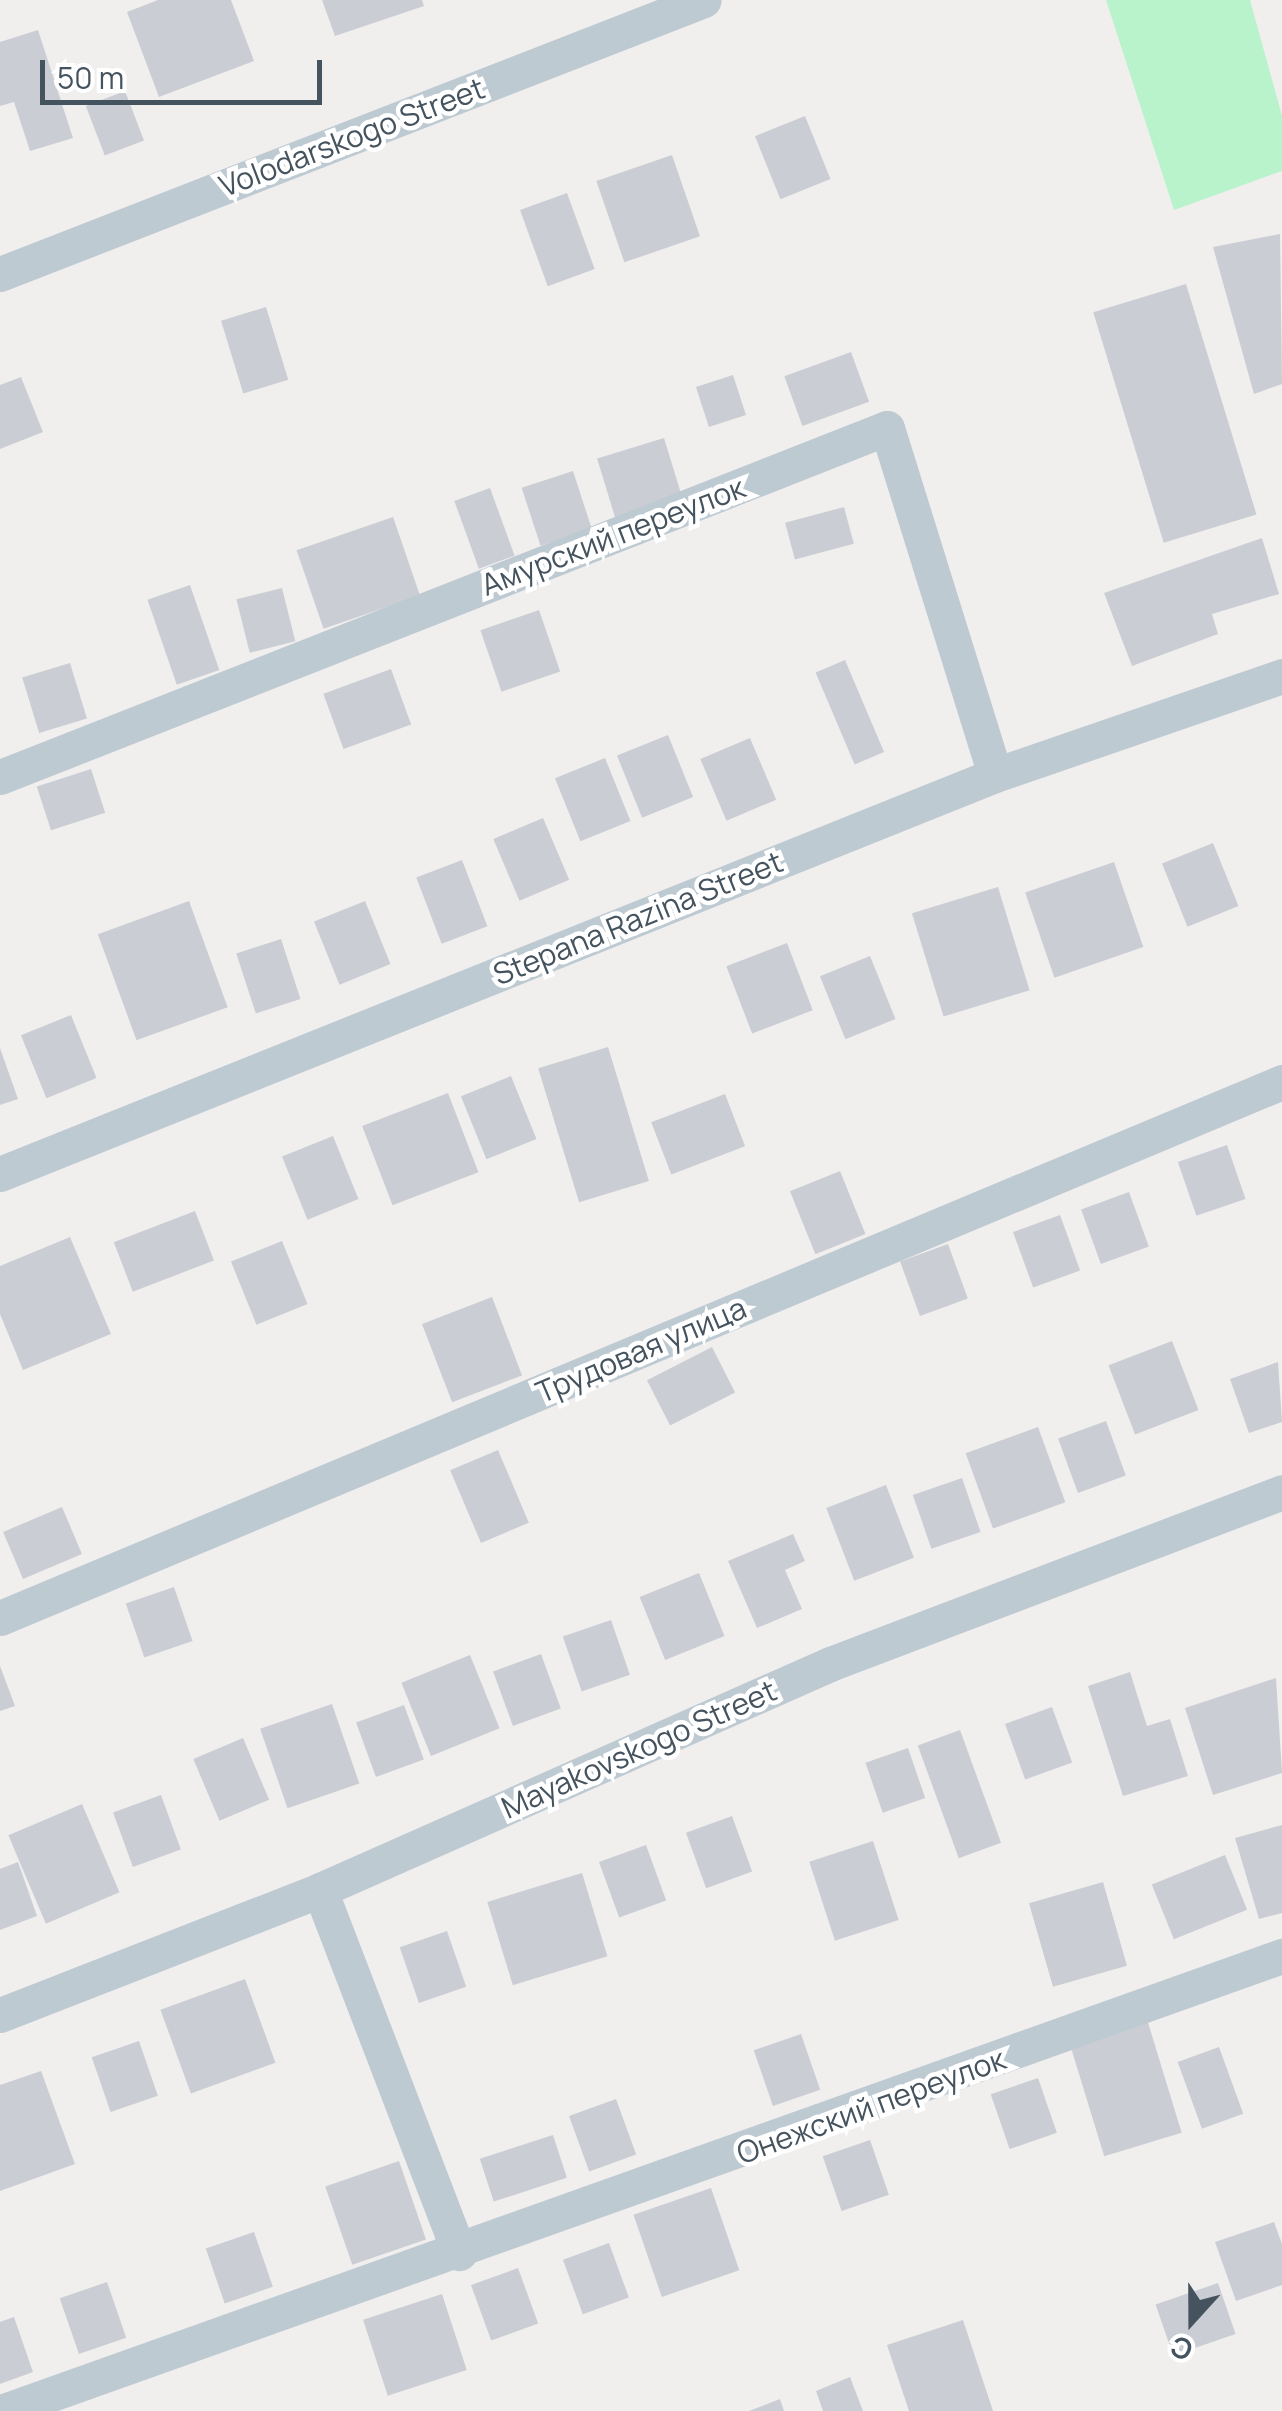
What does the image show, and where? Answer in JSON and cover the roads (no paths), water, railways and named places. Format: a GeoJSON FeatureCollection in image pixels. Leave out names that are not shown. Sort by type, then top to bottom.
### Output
{"type":"FeatureCollection","features":[{"type":"Feature","properties":{"kind":"street","name":"Volodarskogo Street"},"geometry":{"type":"LineString","coordinates":[[0,274],[704,0]]}},
{"type":"Feature","properties":{"kind":"street","name":"Амурский переулок"},"geometry":{"type":"LineString","coordinates":[[0,777],[887,428],[995,775]]}},
{"type":"Feature","properties":{"kind":"street","name":"Stepana Razina Street"},"geometry":{"type":"LineString","coordinates":[[0,1174],[995,775],[1282,676]]}},
{"type":"Feature","properties":{"kind":"street","name":"Трудовая улица"},"geometry":{"type":"LineString","coordinates":[[0,1618],[1282,1082]]}},
{"type":"Feature","properties":{"kind":"street","name":"Mayakovskogo Street"},"geometry":{"type":"LineString","coordinates":[[0,2015],[320,1890],[830,1664],[1282,1492]]}},
{"type":"Feature","properties":{"kind":"street"},"geometry":{"type":"LineString","coordinates":[[320,1890],[459,2253]]}},
{"type":"Feature","properties":{"kind":"street","name":"Онежский переулок"},"geometry":{"type":"LineString","coordinates":[[4,2411],[459,2253],[1282,1956]]}}]}
